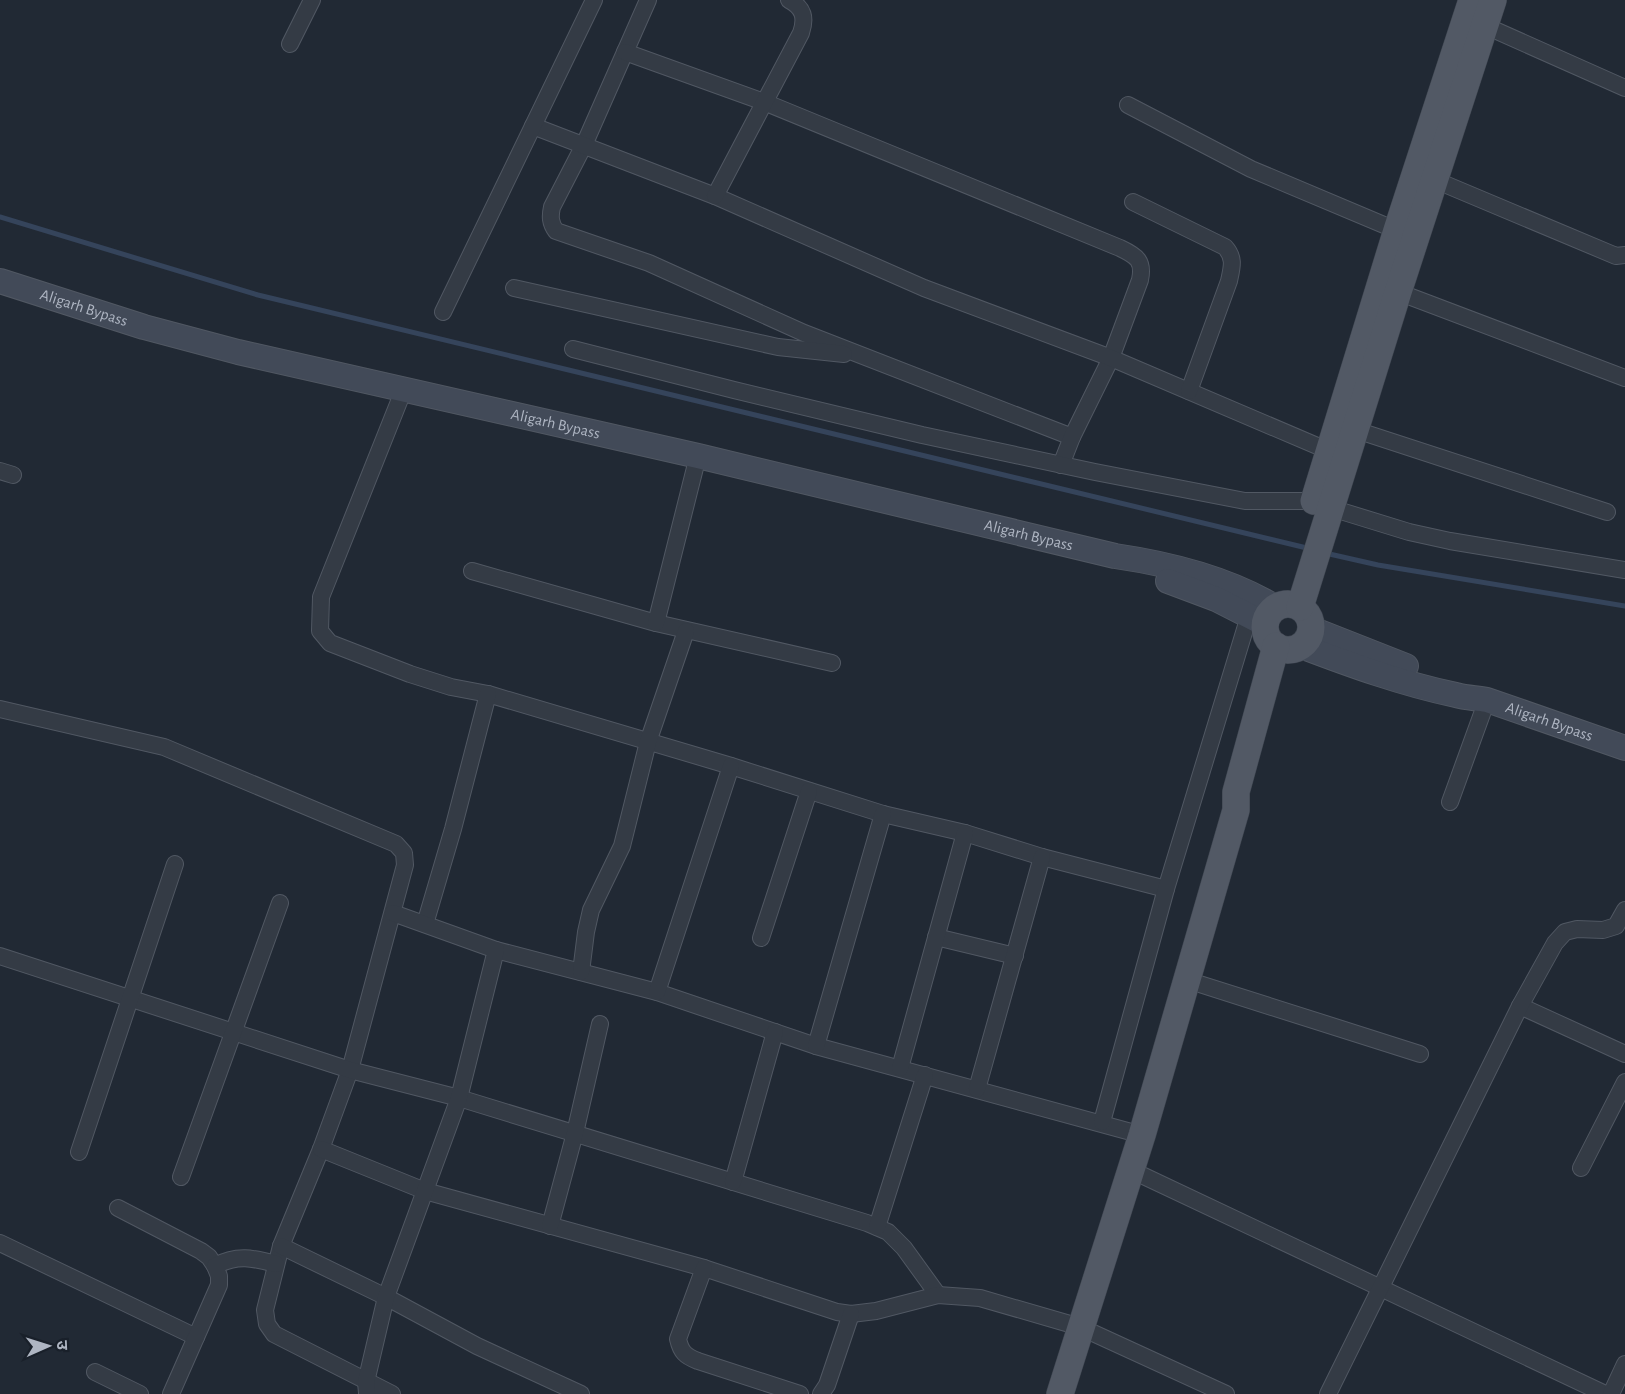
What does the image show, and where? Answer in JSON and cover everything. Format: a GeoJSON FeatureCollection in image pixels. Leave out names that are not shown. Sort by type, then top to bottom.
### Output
{"type":"FeatureCollection","features":[{"type":"Feature","properties":{"kind":"main road"},"geometry":{"type":"LineString","coordinates":[[1060,1394],[1142,1135],[1236,810],[1236,792],[1286,619],[1320,514],[1356,430],[1398,292],[1406,234],[1435,180],[1479,11]]}},
{"type":"Feature","properties":{"kind":"main road"},"geometry":{"type":"LineString","coordinates":[[1320,514],[1329,451],[1406,234],[1479,11]]}},
{"type":"Feature","properties":{"kind":"main road","name":"Aligarh Bypass"},"geometry":{"type":"LineString","coordinates":[[0,281],[195,341],[698,456],[1115,556],[1147,561],[1226,583],[1257,596],[1286,619],[1453,685],[1479,698],[1625,748]]}},
{"type":"Feature","properties":{"kind":"street"},"geometry":{"type":"LineString","coordinates":[[290,44],[312,0]]}},
{"type":"Feature","properties":{"kind":"street"},"geometry":{"type":"LineString","coordinates":[[443,312],[594,0]]}},
{"type":"Feature","properties":{"kind":"street"},"geometry":{"type":"LineString","coordinates":[[648,0],[584,145],[552,207],[551,225],[556,231],[649,263],[804,333],[1072,437]]}},
{"type":"Feature","properties":{"kind":"street"},"geometry":{"type":"LineString","coordinates":[[789,0],[796,4],[802,12],[805,22]]}},
{"type":"Feature","properties":{"kind":"street"},"geometry":{"type":"LineString","coordinates":[[715,196],[793,50],[814,0]]}},
{"type":"Feature","properties":{"kind":"street"},"geometry":{"type":"LineString","coordinates":[[1479,11],[1625,88]]}},
{"type":"Feature","properties":{"kind":"street"},"geometry":{"type":"LineString","coordinates":[[625,52],[764,102],[1131,253],[1138,260],[1142,270],[1140,280],[1111,358],[1072,437],[1061,465]]}},
{"type":"Feature","properties":{"kind":"street"},"geometry":{"type":"LineString","coordinates":[[1128,105],[1251,170],[1406,234]]}},
{"type":"Feature","properties":{"kind":"street"},"geometry":{"type":"LineString","coordinates":[[532,126],[715,196],[924,288],[1111,358],[1329,451]]}},
{"type":"Feature","properties":{"kind":"street"},"geometry":{"type":"LineString","coordinates":[[1435,180],[1616,256],[1625,255]]}},
{"type":"Feature","properties":{"kind":"street"},"geometry":{"type":"LineString","coordinates":[[1133,202],[1225,247],[1231,254],[1233,264],[1229,281],[1190,391]]}},
{"type":"Feature","properties":{"kind":"street"},"geometry":{"type":"LineString","coordinates":[[514,288],[778,347],[818,353],[860,355]]}},
{"type":"Feature","properties":{"kind":"street"},"geometry":{"type":"LineString","coordinates":[[1398,292],[1625,378]]}},
{"type":"Feature","properties":{"kind":"street"},"geometry":{"type":"LineString","coordinates":[[573,349],[734,390],[1061,465],[1450,541],[1625,570]]}},
{"type":"Feature","properties":{"kind":"street"},"geometry":{"type":"LineString","coordinates":[[404,389],[321,597],[320,631],[330,643],[451,687],[488,694],[883,814],[965,833],[1042,858],[1166,888]]}},
{"type":"Feature","properties":{"kind":"street"},"geometry":{"type":"LineString","coordinates":[[1356,430],[1607,512]]}},
{"type":"Feature","properties":{"kind":"street"},"geometry":{"type":"LineString","coordinates":[[656,623],[698,456]]}},
{"type":"Feature","properties":{"kind":"street"},"geometry":{"type":"LineString","coordinates":[[472,571],[686,631],[832,663]]}},
{"type":"Feature","properties":{"kind":"street"},"geometry":{"type":"LineString","coordinates":[[1102,1122],[1166,888],[1286,619]]}},
{"type":"Feature","properties":{"kind":"street"},"geometry":{"type":"LineString","coordinates":[[581,972],[591,910],[622,846],[648,742],[686,631]]}},
{"type":"Feature","properties":{"kind":"street"},"geometry":{"type":"LineString","coordinates":[[425,924],[453,829],[488,694]]}},
{"type":"Feature","properties":{"kind":"street"},"geometry":{"type":"LineString","coordinates":[[1450,802],[1479,698]]}},
{"type":"Feature","properties":{"kind":"street"},"geometry":{"type":"LineString","coordinates":[[0,709],[164,747],[396,844],[405,853],[405,865],[393,913],[350,1070],[321,1149],[281,1246],[265,1310],[267,1324],[273,1334],[366,1388],[392,1394]]}},
{"type":"Feature","properties":{"kind":"street"},"geometry":{"type":"LineString","coordinates":[[657,992],[731,766]]}},
{"type":"Feature","properties":{"kind":"street"},"geometry":{"type":"LineString","coordinates":[[761,938],[809,791]]}},
{"type":"Feature","properties":{"kind":"street"},"geometry":{"type":"LineString","coordinates":[[816,1046],[883,814]]}},
{"type":"Feature","properties":{"kind":"street"},"geometry":{"type":"LineString","coordinates":[[900,1068],[965,833]]}},
{"type":"Feature","properties":{"kind":"street"},"geometry":{"type":"LineString","coordinates":[[977,1089],[1042,858]]}},
{"type":"Feature","properties":{"kind":"street"},"geometry":{"type":"LineString","coordinates":[[79,1152],[175,864]]}},
{"type":"Feature","properties":{"kind":"street"},"geometry":{"type":"LineString","coordinates":[[180,1177],[280,903]]}},
{"type":"Feature","properties":{"kind":"street"},"geometry":{"type":"LineString","coordinates":[[1328,1394],[1520,1006],[1555,944],[1565,932],[1577,929],[1603,930],[1616,926],[1625,910]]}},
{"type":"Feature","properties":{"kind":"street"},"geometry":{"type":"LineString","coordinates":[[393,913],[496,950],[657,992],[816,1046],[1102,1122],[1142,1135]]}},
{"type":"Feature","properties":{"kind":"street"},"geometry":{"type":"LineString","coordinates":[[936,937],[1015,956]]}},
{"type":"Feature","properties":{"kind":"street"},"geometry":{"type":"LineString","coordinates":[[366,1388],[386,1297],[459,1098],[496,950]]}},
{"type":"Feature","properties":{"kind":"street"},"geometry":{"type":"LineString","coordinates":[[0,956],[29,963],[130,999],[350,1070],[459,1098],[877,1227],[888,1232],[904,1248],[938,1295]]}},
{"type":"Feature","properties":{"kind":"street"},"geometry":{"type":"LineString","coordinates":[[1186,980],[1420,1054]]}},
{"type":"Feature","properties":{"kind":"street"},"geometry":{"type":"LineString","coordinates":[[1520,1006],[1625,1054]]}},
{"type":"Feature","properties":{"kind":"street"},"geometry":{"type":"LineString","coordinates":[[550,1226],[575,1133],[600,1024]]}},
{"type":"Feature","properties":{"kind":"street"},"geometry":{"type":"LineString","coordinates":[[733,1182],[775,1032]]}},
{"type":"Feature","properties":{"kind":"street"},"geometry":{"type":"LineString","coordinates":[[877,1227],[925,1075]]}},
{"type":"Feature","properties":{"kind":"street"},"geometry":{"type":"LineString","coordinates":[[1581,1168],[1625,1082]]}},
{"type":"Feature","properties":{"kind":"street"},"geometry":{"type":"LineString","coordinates":[[321,1149],[425,1191],[704,1268],[837,1312],[851,1314],[876,1311],[938,1295],[980,1298],[1080,1327],[1226,1394]]}},
{"type":"Feature","properties":{"kind":"street"},"geometry":{"type":"LineString","coordinates":[[1131,1170],[1380,1287],[1595,1392]]}},
{"type":"Feature","properties":{"kind":"street"},"geometry":{"type":"LineString","coordinates":[[118,1208],[201,1251],[209,1257],[219,1276],[219,1285],[171,1394]]}},
{"type":"Feature","properties":{"kind":"street"},"geometry":{"type":"LineString","coordinates":[[0,1243],[196,1337]]}},
{"type":"Feature","properties":{"kind":"street"},"geometry":{"type":"LineString","coordinates":[[281,1246],[386,1297],[477,1346],[581,1394]]}},
{"type":"Feature","properties":{"kind":"street"},"geometry":{"type":"LineString","coordinates":[[215,1266],[226,1259],[243,1257],[276,1264]]}},
{"type":"Feature","properties":{"kind":"street"},"geometry":{"type":"LineString","coordinates":[[704,1268],[678,1339],[680,1350],[686,1357],[800,1394]]}},
{"type":"Feature","properties":{"kind":"street"},"geometry":{"type":"LineString","coordinates":[[821,1394],[827,1385],[851,1314]]}},
{"type":"Feature","properties":{"kind":"street"},"geometry":{"type":"LineString","coordinates":[[1611,1394],[1625,1364]]}},
{"type":"Feature","properties":{"kind":"street"},"geometry":{"type":"LineString","coordinates":[[96,1372],[140,1394]]}},
{"type":"Feature","properties":{"kind":"waterway"},"geometry":{"type":"LineString","coordinates":[[0,217],[258,295],[1311,549]]}},
{"type":"Feature","properties":{"kind":"waterway"},"geometry":{"type":"LineString","coordinates":[[1325,553],[1378,565],[1625,606]]}}]}
